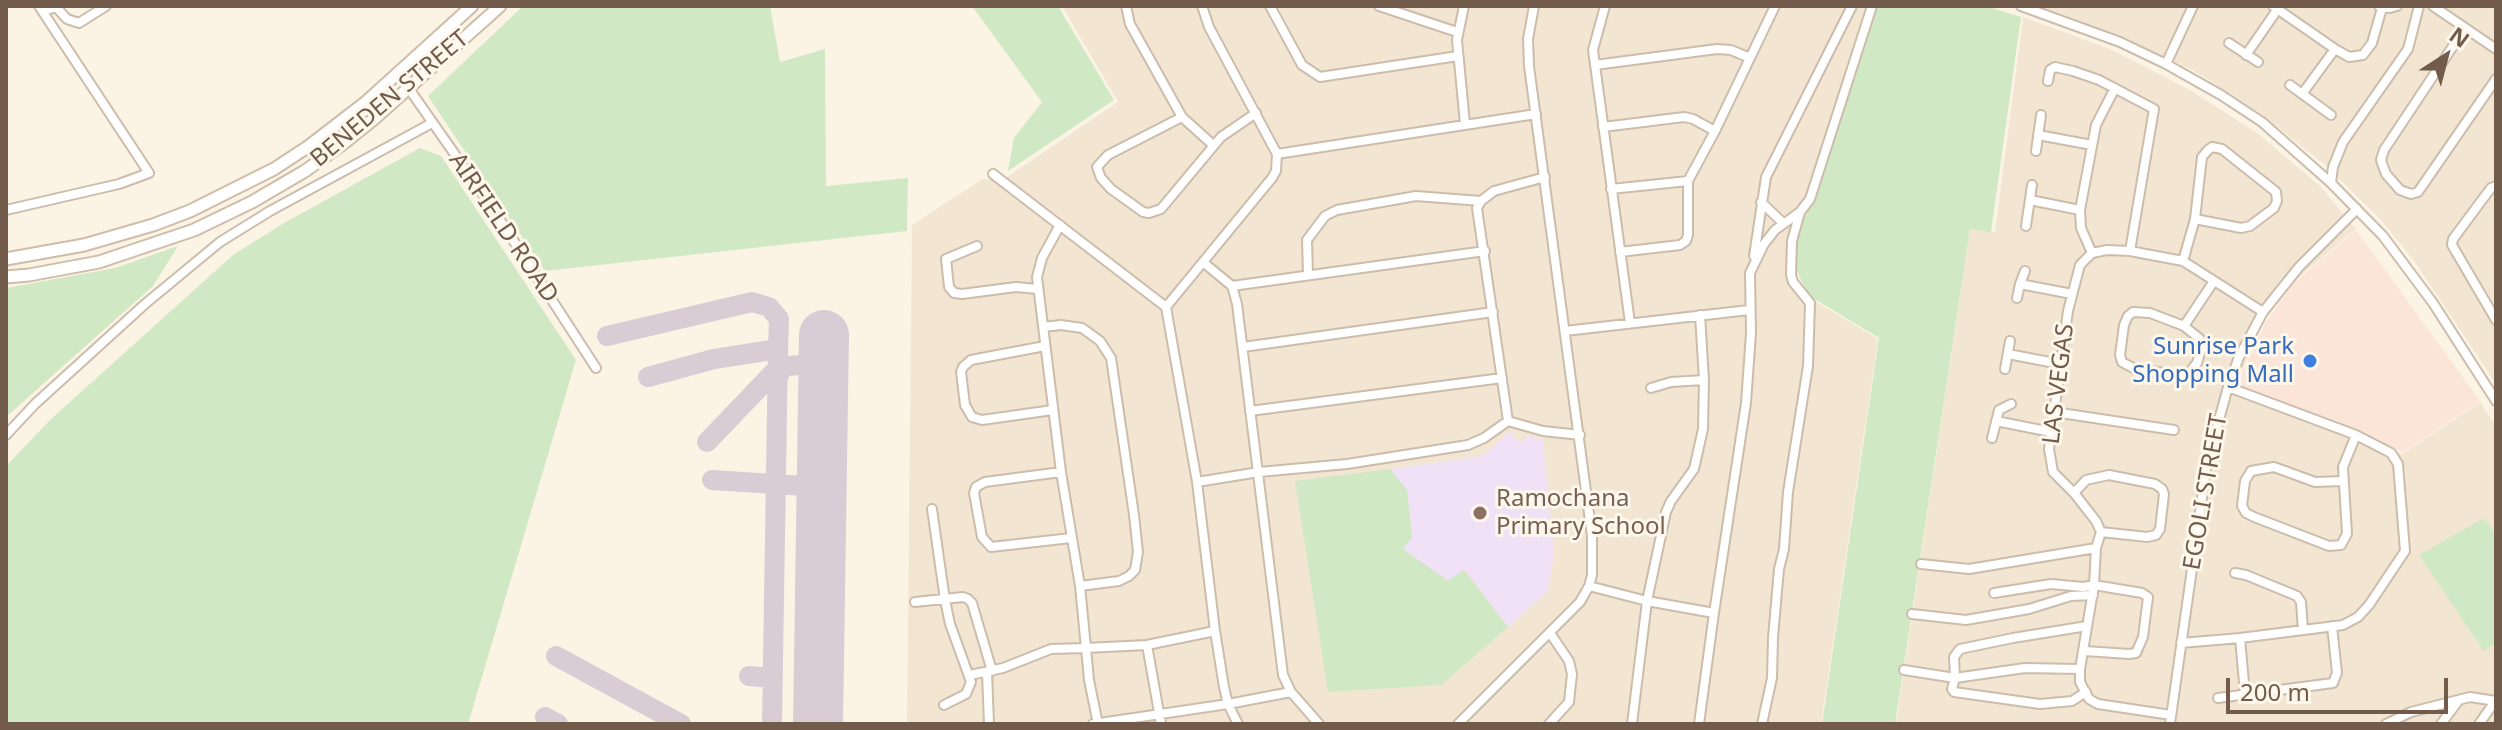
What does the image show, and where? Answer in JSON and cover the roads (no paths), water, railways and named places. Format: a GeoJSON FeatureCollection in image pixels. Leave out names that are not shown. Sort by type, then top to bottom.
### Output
{"type":"FeatureCollection","features":[{"type":"Feature","properties":{"kind":"main road","name":"BENEDEN STREET"},"geometry":{"type":"LineString","coordinates":[[6,259],[120,236],[210,202],[274,169],[309,146],[398,73],[472,6]]}},
{"type":"Feature","properties":{"kind":"main road","name":"BENEDEN STREET"},"geometry":{"type":"LineString","coordinates":[[6,277],[99,262],[194,230],[252,202],[305,171],[344,143],[500,6]]}},
{"type":"Feature","properties":{"kind":"street"},"geometry":{"type":"LineString","coordinates":[[6,210],[119,184],[149,173],[42,9],[56,7],[67,19],[79,23],[106,6]]}},
{"type":"Feature","properties":{"kind":"street"},"geometry":{"type":"LineString","coordinates":[[1126,6],[1130,24],[1182,117],[1213,145]]}},
{"type":"Feature","properties":{"kind":"street"},"geometry":{"type":"LineString","coordinates":[[1166,307],[1276,171],[1277,154],[1209,27],[1202,6]]}},
{"type":"Feature","properties":{"kind":"street"},"geometry":{"type":"LineString","coordinates":[[1270,6],[1302,65],[1320,77],[1458,56]]}},
{"type":"Feature","properties":{"kind":"street"},"geometry":{"type":"LineString","coordinates":[[1379,6],[1457,32]]}},
{"type":"Feature","properties":{"kind":"street"},"geometry":{"type":"LineString","coordinates":[[1464,6],[1457,32],[1465,124]]}},
{"type":"Feature","properties":{"kind":"street"},"geometry":{"type":"LineString","coordinates":[[1458,724],[1580,602],[1592,575],[1592,536],[1580,435],[1528,39],[1534,6]]}},
{"type":"Feature","properties":{"kind":"street"},"geometry":{"type":"LineString","coordinates":[[1605,6],[1594,39],[1595,65],[1630,323]]}},
{"type":"Feature","properties":{"kind":"street"},"geometry":{"type":"LineString","coordinates":[[1620,252],[1684,243],[1688,235],[1688,181],[1775,6]]}},
{"type":"Feature","properties":{"kind":"street"},"geometry":{"type":"LineString","coordinates":[[1754,262],[1766,177],[1852,6]]}},
{"type":"Feature","properties":{"kind":"street"},"geometry":{"type":"LineString","coordinates":[[1699,724],[1746,403],[1751,333],[1750,273],[1764,244],[1810,199],[1872,6]]}},
{"type":"Feature","properties":{"kind":"street"},"geometry":{"type":"LineString","coordinates":[[2021,6],[2120,42],[2166,64],[2262,122],[2331,183],[2383,236],[2410,270],[2496,401]]}},
{"type":"Feature","properties":{"kind":"street"},"geometry":{"type":"LineString","coordinates":[[2166,64],[2193,6]]}},
{"type":"Feature","properties":{"kind":"street"},"geometry":{"type":"LineString","coordinates":[[2246,55],[2275,8],[2349,57],[2363,55],[2372,43],[2380,7],[2397,6]]}},
{"type":"Feature","properties":{"kind":"street"},"geometry":{"type":"LineString","coordinates":[[2331,183],[2333,167],[2343,142],[2408,49],[2419,6]]}},
{"type":"Feature","properties":{"kind":"street"},"geometry":{"type":"LineString","coordinates":[[2433,6],[2496,49]]}},
{"type":"Feature","properties":{"kind":"street"},"geometry":{"type":"LineString","coordinates":[[2465,28],[2384,150],[2381,160],[2386,174],[2400,190],[2411,194],[2418,192],[2496,79]]}},
{"type":"Feature","properties":{"kind":"street"},"geometry":{"type":"LineString","coordinates":[[2229,43],[2258,62]]}},
{"type":"Feature","properties":{"kind":"street"},"geometry":{"type":"LineString","coordinates":[[1595,65],[1717,49],[1731,50],[1750,58]]}},
{"type":"Feature","properties":{"kind":"street"},"geometry":{"type":"LineString","coordinates":[[2302,94],[2335,49]]}},
{"type":"Feature","properties":{"kind":"street"},"geometry":{"type":"LineString","coordinates":[[2048,81],[2050,70],[2057,67],[2084,74],[2154,109],[2130,251]]}},
{"type":"Feature","properties":{"kind":"street","name":"AIRFIELD ROAD"},"geometry":{"type":"LineString","coordinates":[[398,73],[491,206],[596,368]]}},
{"type":"Feature","properties":{"kind":"street"},"geometry":{"type":"LineString","coordinates":[[2290,85],[2331,115]]}},
{"type":"Feature","properties":{"kind":"street"},"geometry":{"type":"LineString","coordinates":[[2115,88],[2099,116],[2080,210],[2081,228],[2092,253],[2130,251],[2183,261],[2263,312]]}},
{"type":"Feature","properties":{"kind":"street"},"geometry":{"type":"LineString","coordinates":[[1182,117],[1108,155],[1097,167],[1101,178],[1111,189],[1143,212],[1155,212],[1165,205],[1213,145],[1256,113]]}},
{"type":"Feature","properties":{"kind":"street"},"geometry":{"type":"LineString","coordinates":[[1277,154],[1536,114]]}},
{"type":"Feature","properties":{"kind":"street"},"geometry":{"type":"LineString","coordinates":[[2036,151],[2041,115]]}},
{"type":"Feature","properties":{"kind":"street"},"geometry":{"type":"LineString","coordinates":[[1603,127],[1684,117],[1715,131]]}},
{"type":"Feature","properties":{"kind":"street"},"geometry":{"type":"LineString","coordinates":[[6,435],[35,404],[205,253],[270,211],[432,123]]}},
{"type":"Feature","properties":{"kind":"street"},"geometry":{"type":"LineString","coordinates":[[2038,135],[2092,145]]}},
{"type":"Feature","properties":{"kind":"street"},"geometry":{"type":"LineString","coordinates":[[2183,261],[2195,219],[2202,157],[2212,147],[2222,149],[2277,196],[2274,208],[2250,226],[2241,228],[2195,219]]}},
{"type":"Feature","properties":{"kind":"street"},"geometry":{"type":"LineString","coordinates":[[993,174],[1166,307],[1197,482],[1215,631],[1228,704],[1238,724]]}},
{"type":"Feature","properties":{"kind":"street"},"geometry":{"type":"LineString","coordinates":[[1508,421],[1485,251],[1477,214],[1481,201],[1494,191],[1545,177]]}},
{"type":"Feature","properties":{"kind":"street"},"geometry":{"type":"LineString","coordinates":[[1611,189],[1688,181]]}},
{"type":"Feature","properties":{"kind":"street"},"geometry":{"type":"LineString","coordinates":[[2026,226],[2032,185]]}},
{"type":"Feature","properties":{"kind":"street"},"geometry":{"type":"LineString","coordinates":[[2496,186],[2475,209],[2452,245],[2496,320]]}},
{"type":"Feature","properties":{"kind":"street"},"geometry":{"type":"LineString","coordinates":[[1308,274],[1307,240],[1325,216],[1337,210],[1416,196],[1481,201]]}},
{"type":"Feature","properties":{"kind":"street"},"geometry":{"type":"LineString","coordinates":[[2030,200],[2080,210]]}},
{"type":"Feature","properties":{"kind":"street"},"geometry":{"type":"LineString","coordinates":[[1761,202],[1783,223]]}},
{"type":"Feature","properties":{"kind":"street","name":"EGOLI STREET"},"geometry":{"type":"LineString","coordinates":[[2170,720],[2207,463],[2228,387],[2239,357],[2263,312],[2299,267],[2357,209]]}},
{"type":"Feature","properties":{"kind":"street"},"geometry":{"type":"LineString","coordinates":[[1762,724],[1772,678],[1779,569],[1808,366],[1810,303],[1791,275],[1792,241],[1800,212]]}},
{"type":"Feature","properties":{"kind":"street"},"geometry":{"type":"LineString","coordinates":[[1060,225],[1038,268],[1037,289],[1061,472],[1080,586],[1096,723],[1160,719],[1291,692]]}},
{"type":"Feature","properties":{"kind":"street"},"geometry":{"type":"LineString","coordinates":[[977,246],[946,259],[949,287],[954,293],[1016,287],[1037,289]]}},
{"type":"Feature","properties":{"kind":"street"},"geometry":{"type":"LineString","coordinates":[[1232,286],[1485,251]]}},
{"type":"Feature","properties":{"kind":"street","name":"LAS VEGAS"},"geometry":{"type":"LineString","coordinates":[[2092,253],[2080,265],[2072,294],[2049,449],[2053,472],[2074,493],[2101,532]]}},
{"type":"Feature","properties":{"kind":"street"},"geometry":{"type":"LineString","coordinates":[[1204,263],[1232,286],[1243,347],[1283,675],[1291,692],[1319,724]]}},
{"type":"Feature","properties":{"kind":"street"},"geometry":{"type":"LineString","coordinates":[[2017,298],[2025,271]]}},
{"type":"Feature","properties":{"kind":"street"},"geometry":{"type":"LineString","coordinates":[[2184,326],[2214,281]]}},
{"type":"Feature","properties":{"kind":"street"},"geometry":{"type":"LineString","coordinates":[[2020,284],[2072,294]]}},
{"type":"Feature","properties":{"kind":"street"},"geometry":{"type":"LineString","coordinates":[[1565,331],[1749,310]]}},
{"type":"Feature","properties":{"kind":"street"},"geometry":{"type":"LineString","coordinates":[[1243,347],[1493,312]]}},
{"type":"Feature","properties":{"kind":"street"},"geometry":{"type":"LineString","coordinates":[[2133,312],[2150,313],[2184,326],[2200,339],[2202,347],[2197,363],[2188,374],[2135,369],[2122,362],[2124,325],[2133,312]]}},
{"type":"Feature","properties":{"kind":"street"},"geometry":{"type":"LineString","coordinates":[[1632,724],[1647,601],[1666,512],[1694,469],[1703,429],[1700,315]]}},
{"type":"Feature","properties":{"kind":"street"},"geometry":{"type":"LineString","coordinates":[[1043,327],[1061,325],[1082,328],[1094,335],[1106,349],[1114,371],[1138,564],[1129,576],[1119,581],[1080,586]]}},
{"type":"Feature","properties":{"kind":"street"},"geometry":{"type":"LineString","coordinates":[[2005,369],[2010,341]]}},
{"type":"Feature","properties":{"kind":"street"},"geometry":{"type":"LineString","coordinates":[[1045,346],[971,360],[961,372],[965,405],[972,417],[982,420],[1053,410]]}},
{"type":"Feature","properties":{"kind":"street"},"geometry":{"type":"LineString","coordinates":[[2008,354],[2060,364]]}},
{"type":"Feature","properties":{"kind":"street"},"geometry":{"type":"LineString","coordinates":[[1250,411],[1502,378]]}},
{"type":"Feature","properties":{"kind":"street"},"geometry":{"type":"LineString","coordinates":[[1651,388],[1671,382],[1704,380]]}},
{"type":"Feature","properties":{"kind":"street"},"geometry":{"type":"LineString","coordinates":[[2181,643],[2343,625],[2358,617],[2405,551],[2398,464],[2383,447],[2228,387]]}},
{"type":"Feature","properties":{"kind":"street"},"geometry":{"type":"LineString","coordinates":[[1992,438],[2003,406],[2011,404]]}},
{"type":"Feature","properties":{"kind":"street"},"geometry":{"type":"LineString","coordinates":[[2054,412],[2174,430]]}},
{"type":"Feature","properties":{"kind":"street"},"geometry":{"type":"LineString","coordinates":[[1997,417],[2051,432]]}},
{"type":"Feature","properties":{"kind":"street"},"geometry":{"type":"LineString","coordinates":[[1508,421],[1543,431],[1580,435]]}},
{"type":"Feature","properties":{"kind":"street"},"geometry":{"type":"LineString","coordinates":[[1197,482],[1259,472],[1347,464],[1468,445],[1491,434],[1508,421]]}},
{"type":"Feature","properties":{"kind":"street"},"geometry":{"type":"LineString","coordinates":[[2343,481],[2315,482],[2274,467],[2251,471],[2245,481],[2242,506],[2246,513],[2254,517],[2329,546],[2341,545],[2347,534],[2343,467],[2356,435]]}},
{"type":"Feature","properties":{"kind":"street"},"geometry":{"type":"LineString","coordinates":[[1061,472],[985,482],[976,487],[974,493],[982,537],[991,547],[1071,538]]}},
{"type":"Feature","properties":{"kind":"street"},"geometry":{"type":"LineString","coordinates":[[2074,493],[2086,480],[2109,475],[2155,484],[2162,489],[2160,529],[2156,535],[2147,537],[2101,532],[2096,548],[2093,595],[2080,682],[2089,699],[2098,704],[2170,720]]}},
{"type":"Feature","properties":{"kind":"street"},"geometry":{"type":"LineString","coordinates":[[932,509],[950,624],[971,682],[966,694],[944,705]]}},
{"type":"Feature","properties":{"kind":"street"},"geometry":{"type":"LineString","coordinates":[[1921,564],[1969,569],[2096,548]]}},
{"type":"Feature","properties":{"kind":"street"},"geometry":{"type":"LineString","coordinates":[[2235,573],[2297,596],[2301,602],[2303,630]]}},
{"type":"Feature","properties":{"kind":"street"},"geometry":{"type":"LineString","coordinates":[[1994,593],[2035,585],[2094,585],[2142,593],[2148,597],[2143,637],[2136,653],[2085,651]]}},
{"type":"Feature","properties":{"kind":"street"},"geometry":{"type":"LineString","coordinates":[[1589,586],[1647,601],[1714,613]]}},
{"type":"Feature","properties":{"kind":"street"},"geometry":{"type":"LineString","coordinates":[[1912,614],[1966,620],[2029,609],[2071,596],[2093,595]]}},
{"type":"Feature","properties":{"kind":"street"},"geometry":{"type":"LineString","coordinates":[[915,602],[963,597],[972,603],[990,672],[989,724]]}},
{"type":"Feature","properties":{"kind":"street"},"geometry":{"type":"LineString","coordinates":[[2086,692],[2072,701],[2040,704],[1954,692],[1952,689],[1954,657],[1963,648],[2087,626]]}},
{"type":"Feature","properties":{"kind":"street"},"geometry":{"type":"LineString","coordinates":[[2218,698],[2333,683],[2337,673],[2332,626]]}},
{"type":"Feature","properties":{"kind":"street"},"geometry":{"type":"LineString","coordinates":[[970,675],[1028,660],[1051,649],[1147,645],[1215,631]]}},
{"type":"Feature","properties":{"kind":"street"},"geometry":{"type":"LineString","coordinates":[[1549,724],[1569,702],[1572,674],[1569,661],[1550,633]]}},
{"type":"Feature","properties":{"kind":"street"},"geometry":{"type":"LineString","coordinates":[[2240,638],[2245,694]]}},
{"type":"Feature","properties":{"kind":"street"},"geometry":{"type":"LineString","coordinates":[[1147,645],[1160,719]]}},
{"type":"Feature","properties":{"kind":"street"},"geometry":{"type":"LineString","coordinates":[[1904,670],[1955,678],[2025,668],[2080,669]]}},
{"type":"Feature","properties":{"kind":"street"},"geometry":{"type":"LineString","coordinates":[[2386,724],[2411,712],[2474,696],[2496,700],[2479,724]]}},
{"type":"Feature","properties":{"kind":"street"},"geometry":{"type":"LineString","coordinates":[[2441,724],[2460,700]]}},
{"type":"Feature","properties":{"kind":"street"},"geometry":{"type":"LineString","coordinates":[[2403,724],[2411,712]]}},
{"type":"Feature","properties":{"kind":"place","name":"Sunrise Park Shopping Mall"},"geometry":{"type":"Point","coordinates":[2310,361]}},
{"type":"Feature","properties":{"kind":"place","name":"Ramochana Primary School"},"geometry":{"type":"Point","coordinates":[1480,513]}}]}
